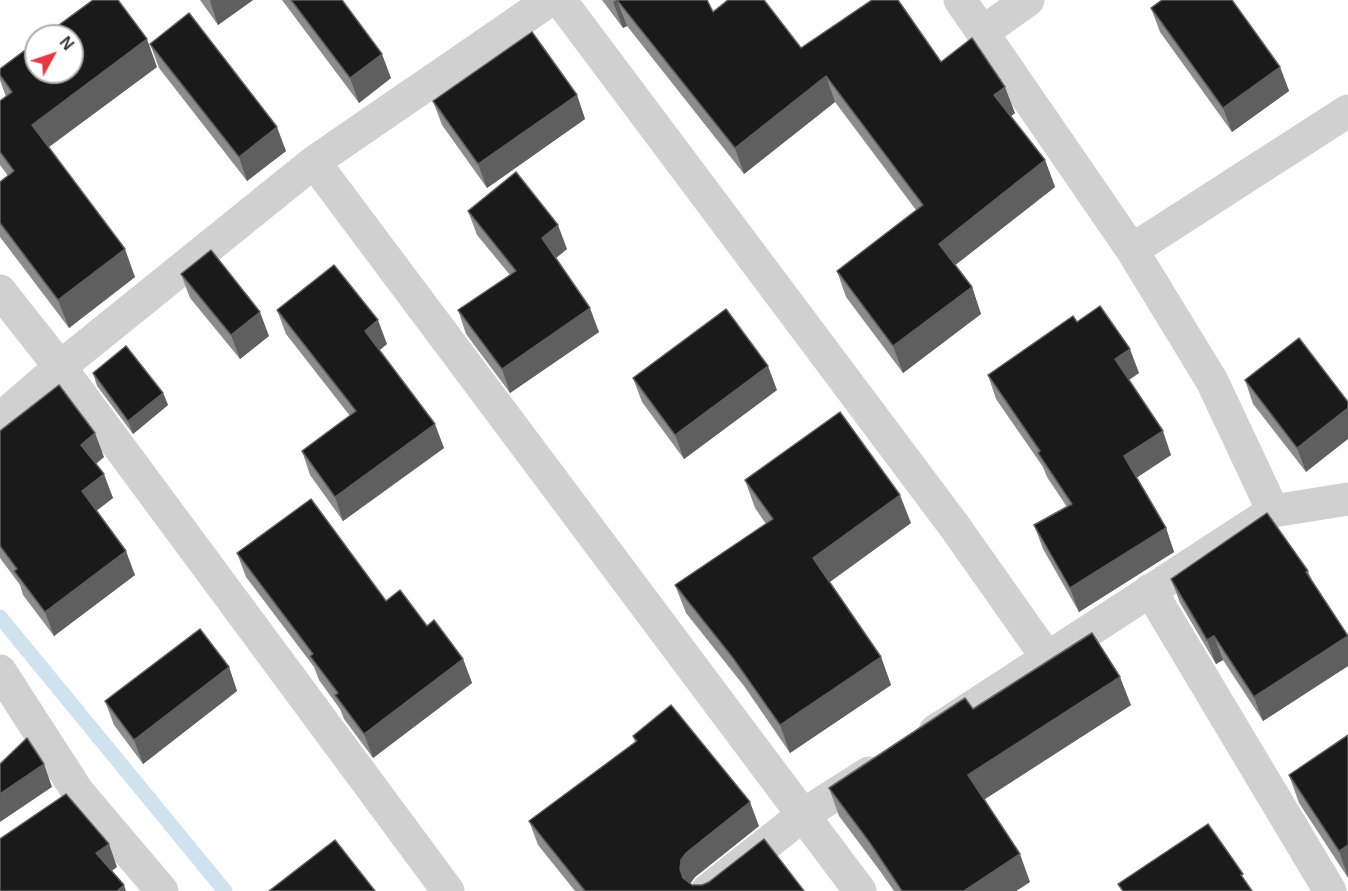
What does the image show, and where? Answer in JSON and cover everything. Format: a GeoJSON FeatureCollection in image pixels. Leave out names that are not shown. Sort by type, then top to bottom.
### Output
{"type":"FeatureCollection","features":[{"type":"Feature","properties":{"kind":"street"},"geometry":{"type":"LineString","coordinates":[[0,419],[60,367],[314,162],[550,0]]}},
{"type":"Feature","properties":{"kind":"street"},"geometry":{"type":"LineString","coordinates":[[560,0],[955,527],[1048,659]]}},
{"type":"Feature","properties":{"kind":"street"},"geometry":{"type":"LineString","coordinates":[[960,0],[1132,249],[1212,381],[1272,511]]}},
{"type":"Feature","properties":{"kind":"street"},"geometry":{"type":"LineString","coordinates":[[983,33],[1028,0]]}},
{"type":"Feature","properties":{"kind":"street"},"geometry":{"type":"LineString","coordinates":[[1132,249],[1348,111]]}},
{"type":"Feature","properties":{"kind":"street"},"geometry":{"type":"LineString","coordinates":[[314,162],[860,891]]}},
{"type":"Feature","properties":{"kind":"street"},"geometry":{"type":"LineString","coordinates":[[0,291],[60,367],[448,891]]}},
{"type":"Feature","properties":{"kind":"street"},"geometry":{"type":"LineString","coordinates":[[707,891],[803,815],[1048,659],[1272,511],[1348,499]]}},
{"type":"Feature","properties":{"kind":"street"},"geometry":{"type":"LineString","coordinates":[[1150,590],[1330,891]]}},
{"type":"Feature","properties":{"kind":"street"},"geometry":{"type":"LineString","coordinates":[[0,671],[68,799],[162,891]]}},
{"type":"Feature","properties":{"kind":"building"},"geometry":{"type":"Polygon","coordinates":[[[93,0],[118,0],[147,39],[32,125],[125,249],[58,300],[0,223],[0,182],[14,171],[0,152],[0,101],[12,92],[0,75],[0,69],[24,51],[24,84],[84,84],[84,24],[60,24],[93,0]]]}},
{"type":"Feature","properties":{"kind":"building"},"geometry":{"type":"Polygon","coordinates":[[[291,0],[342,0],[382,54],[350,78],[291,0]]]}},
{"type":"Feature","properties":{"kind":"building"},"geometry":{"type":"Polygon","coordinates":[[[617,0],[707,0],[713,12],[728,0],[764,0],[801,48],[872,0],[898,0],[941,62],[972,38],[1005,87],[994,95],[1045,160],[939,244],[972,287],[893,346],[837,271],[923,205],[826,76],[735,148],[617,0]]]}},
{"type":"Feature","properties":{"kind":"building"},"geometry":{"type":"Polygon","coordinates":[[[1162,0],[1232,0],[1280,67],[1223,108],[1151,8],[1162,0]]]}},
{"type":"Feature","properties":{"kind":"building"},"geometry":{"type":"Polygon","coordinates":[[[189,13],[277,127],[239,157],[150,44],[189,13]]]}},
{"type":"Feature","properties":{"kind":"building"},"geometry":{"type":"Polygon","coordinates":[[[532,32],[577,95],[478,164],[433,101],[532,32]]]}},
{"type":"Feature","properties":{"kind":"building"},"geometry":{"type":"Polygon","coordinates":[[[516,172],[558,225],[542,238],[590,308],[502,369],[458,310],[516,271],[468,211],[516,172]]]}},
{"type":"Feature","properties":{"kind":"building"},"geometry":{"type":"Polygon","coordinates":[[[211,250],[260,312],[231,335],[181,274],[211,250]]]}},
{"type":"Feature","properties":{"kind":"building"},"geometry":{"type":"Polygon","coordinates":[[[334,265],[378,320],[365,331],[435,424],[335,497],[302,451],[356,411],[277,310],[334,265]]]}},
{"type":"Feature","properties":{"kind":"building"},"geometry":{"type":"Polygon","coordinates":[[[1100,306],[1130,349],[1115,359],[1163,431],[1124,456],[1166,528],[1070,588],[1034,525],[1072,504],[1038,453],[1040,451],[988,375],[1073,316],[1077,322],[1100,306]]]}},
{"type":"Feature","properties":{"kind":"building"},"geometry":{"type":"Polygon","coordinates":[[[726,309],[768,366],[675,435],[633,378],[726,309]]]}},
{"type":"Feature","properties":{"kind":"building"},"geometry":{"type":"Polygon","coordinates":[[[1299,338],[1348,402],[1348,408],[1297,448],[1245,380],[1299,338]]]}},
{"type":"Feature","properties":{"kind":"building"},"geometry":{"type":"Polygon","coordinates":[[[126,346],[163,393],[128,421],[93,373],[126,346]]]}},
{"type":"Feature","properties":{"kind":"building"},"geometry":{"type":"Polygon","coordinates":[[[59,385],[95,433],[81,445],[104,474],[82,491],[126,551],[45,612],[14,571],[17,569],[0,546],[0,431],[59,385]]]}},
{"type":"Feature","properties":{"kind":"building"},"geometry":{"type":"Polygon","coordinates":[[[840,412],[900,495],[813,558],[881,657],[780,725],[733,658],[675,585],[773,519],[745,480],[840,412]]]}},
{"type":"Feature","properties":{"kind":"building"},"geometry":{"type":"Polygon","coordinates":[[[311,499],[386,601],[400,590],[427,626],[434,620],[463,659],[364,734],[335,695],[338,693],[310,656],[313,654],[237,553],[311,499]]]}},
{"type":"Feature","properties":{"kind":"building"},"geometry":{"type":"Polygon","coordinates":[[[1267,513],[1308,571],[1306,572],[1348,636],[1254,697],[1214,636],[1207,640],[1171,579],[1267,513]]]}},
{"type":"Feature","properties":{"kind":"building"},"geometry":{"type":"Polygon","coordinates":[[[200,629],[229,667],[134,740],[105,701],[200,629]]]}},
{"type":"Feature","properties":{"kind":"building"},"geometry":{"type":"Polygon","coordinates":[[[1092,633],[1120,677],[968,775],[1020,854],[964,891],[902,891],[829,788],[965,698],[973,709],[1092,633]]]}},
{"type":"Feature","properties":{"kind":"building"},"geometry":{"type":"Polygon","coordinates":[[[671,705],[750,802],[686,853],[681,860],[680,869],[683,878],[692,885],[709,882],[764,839],[804,891],[585,891],[529,821],[637,741],[633,736],[671,705]]]}},
{"type":"Feature","properties":{"kind":"building"},"geometry":{"type":"Polygon","coordinates":[[[1348,735],[1348,845],[1339,851],[1289,775],[1348,735]]]}},
{"type":"Feature","properties":{"kind":"building"},"geometry":{"type":"Polygon","coordinates":[[[27,738],[44,764],[0,794],[0,764],[27,738]]]}},
{"type":"Feature","properties":{"kind":"building"},"geometry":{"type":"Polygon","coordinates":[[[66,794],[109,844],[96,853],[124,885],[117,891],[0,891],[0,839],[66,794]]]}},
{"type":"Feature","properties":{"kind":"building"},"geometry":{"type":"Polygon","coordinates":[[[1208,824],[1243,874],[1241,875],[1252,891],[1123,891],[1118,884],[1208,824]]]}},
{"type":"Feature","properties":{"kind":"building"},"geometry":{"type":"Polygon","coordinates":[[[335,840],[375,891],[269,891],[335,840]]]}},
{"type":"Feature","properties":{"kind":"waterway"},"geometry":{"type":"LineString","coordinates":[[0,617],[225,891]]}}]}
